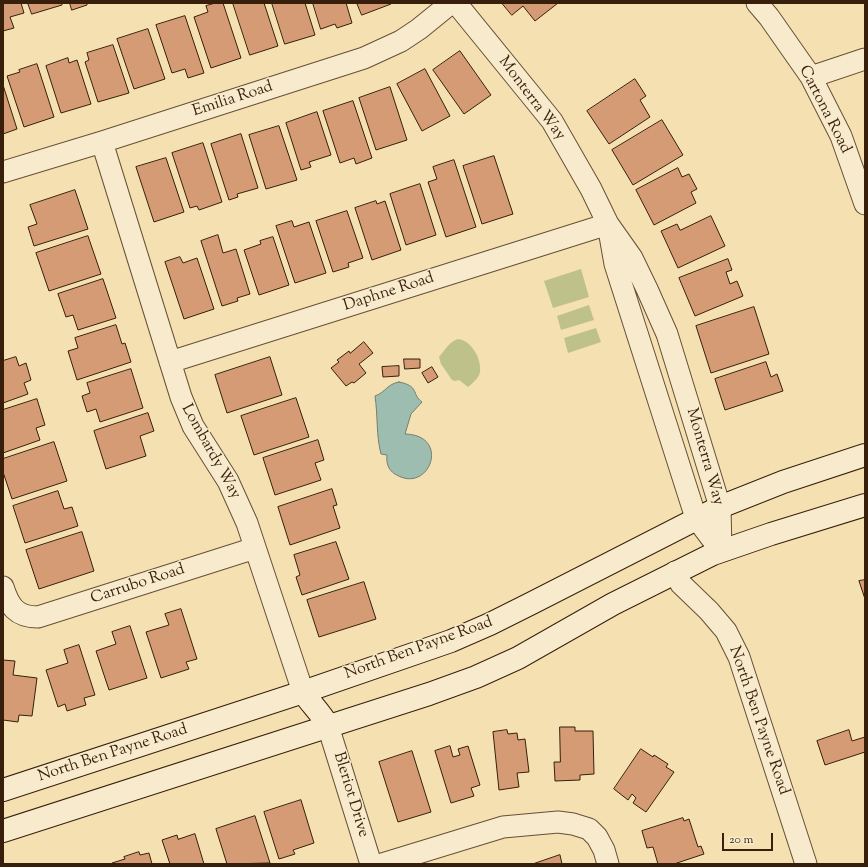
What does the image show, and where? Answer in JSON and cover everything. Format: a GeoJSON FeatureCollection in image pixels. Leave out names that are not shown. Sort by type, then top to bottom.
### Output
{"type":"FeatureCollection","features":[{"type":"Feature","properties":{"kind":"street","name":"Emilia Road"},"geometry":{"type":"LineString","coordinates":[[3,172],[102,142],[370,56],[401,41],[419,30],[451,3]]}},
{"type":"Feature","properties":{"kind":"street","name":"Monterra Way"},"geometry":{"type":"LineString","coordinates":[[456,3],[552,121],[591,189],[608,224],[632,258],[648,288],[667,334],[720,507],[721,551]]}},
{"type":"Feature","properties":{"kind":"street","name":"Cartona Road"},"geometry":{"type":"LineString","coordinates":[[757,3],[769,17],[811,77],[841,136],[865,204]]}},
{"type":"Feature","properties":{"kind":"street"},"geometry":{"type":"LineString","coordinates":[[811,77],[865,59]]}},
{"type":"Feature","properties":{"kind":"street","name":"Lombardy Way"},"geometry":{"type":"LineString","coordinates":[[102,142],[187,413],[238,500],[303,692]]}},
{"type":"Feature","properties":{"kind":"street","name":"Monterra Way"},"geometry":{"type":"LineString","coordinates":[[608,224],[615,264],[696,518],[721,551]]}},
{"type":"Feature","properties":{"kind":"street","name":"Daphne Road"},"geometry":{"type":"LineString","coordinates":[[170,362],[608,224]]}},
{"type":"Feature","properties":{"kind":"street","name":"North Ben Payne Road"},"geometry":{"type":"LineString","coordinates":[[3,790],[303,692],[451,641],[490,624],[720,507],[783,482],[865,455]]}},
{"type":"Feature","properties":{"kind":"street"},"geometry":{"type":"LineString","coordinates":[[3,832],[429,694],[476,677],[518,658],[613,604],[675,572],[721,551],[865,505]]}},
{"type":"Feature","properties":{"kind":"street","name":"Carrubo Road"},"geometry":{"type":"LineString","coordinates":[[3,587],[13,609],[30,617],[38,617],[255,548]]}},
{"type":"Feature","properties":{"kind":"street","name":"North Ben Payne Road"},"geometry":{"type":"LineString","coordinates":[[675,572],[681,584],[709,611],[726,631],[739,657],[806,864]]}},
{"type":"Feature","properties":{"kind":"street"},"geometry":{"type":"LineString","coordinates":[[303,692],[328,726]]}},
{"type":"Feature","properties":{"kind":"street","name":"Bleriot Drive"},"geometry":{"type":"LineString","coordinates":[[328,726],[371,864]]}},
{"type":"Feature","properties":{"kind":"street"},"geometry":{"type":"LineString","coordinates":[[382,864],[503,827],[558,822],[573,824],[589,829],[597,837],[604,850],[608,864]]}},
{"type":"Feature","properties":{"kind":"green space"},"geometry":{"type":"Polygon","coordinates":[[[581,269],[589,297],[553,308],[544,281],[581,269]]]}},
{"type":"Feature","properties":{"kind":"green space"},"geometry":{"type":"Polygon","coordinates":[[[589,305],[594,320],[561,330],[557,316],[589,305]]]}},
{"type":"Feature","properties":{"kind":"green space"},"geometry":{"type":"Polygon","coordinates":[[[596,328],[601,342],[568,353],[564,338],[596,328]]]}},
{"type":"Feature","properties":{"kind":"green space"},"geometry":{"type":"Polygon","coordinates":[[[458,339],[463,340],[471,346],[475,351],[479,362],[480,372],[476,380],[468,387],[459,380],[452,380],[441,364],[439,357],[450,344],[458,339]]]}},
{"type":"Feature","properties":{"kind":"shaded area"},"geometry":{"type":"Polygon","coordinates":[[[399,382],[413,388],[422,402],[411,414],[405,434],[419,437],[428,444],[431,453],[430,463],[425,471],[418,477],[407,479],[395,474],[389,468],[387,463],[387,455],[381,454],[376,411],[375,396],[392,384],[399,382]]]}},
{"type":"Feature","properties":{"kind":"building"},"geometry":{"type":"Polygon","coordinates":[[[3,3],[21,3],[24,13],[10,17],[14,28],[3,31],[3,3]]]}},
{"type":"Feature","properties":{"kind":"building"},"geometry":{"type":"Polygon","coordinates":[[[28,3],[62,3],[62,5],[32,14],[28,3]]]}},
{"type":"Feature","properties":{"kind":"building"},"geometry":{"type":"Polygon","coordinates":[[[70,3],[87,3],[87,5],[72,10],[70,3]]]}},
{"type":"Feature","properties":{"kind":"building"},"geometry":{"type":"Polygon","coordinates":[[[216,3],[223,3],[241,58],[211,68],[194,17],[208,12],[206,6],[216,3]]]}},
{"type":"Feature","properties":{"kind":"building"},"geometry":{"type":"Polygon","coordinates":[[[233,3],[264,3],[278,46],[250,55],[233,3]]]}},
{"type":"Feature","properties":{"kind":"building"},"geometry":{"type":"Polygon","coordinates":[[[272,3],[305,3],[315,35],[285,44],[272,3]]]}},
{"type":"Feature","properties":{"kind":"building"},"geometry":{"type":"Polygon","coordinates":[[[313,3],[346,3],[352,23],[337,28],[335,24],[321,29],[313,3]]]}},
{"type":"Feature","properties":{"kind":"building"},"geometry":{"type":"Polygon","coordinates":[[[357,3],[391,3],[391,4],[362,15],[357,3]]]}},
{"type":"Feature","properties":{"kind":"building"},"geometry":{"type":"Polygon","coordinates":[[[502,3],[558,3],[535,21],[523,6],[512,15],[502,3]]]}},
{"type":"Feature","properties":{"kind":"building"},"geometry":{"type":"Polygon","coordinates":[[[185,16],[204,73],[188,78],[185,69],[172,73],[156,25],[185,16]]]}},
{"type":"Feature","properties":{"kind":"building"},"geometry":{"type":"Polygon","coordinates":[[[148,29],[165,79],[134,89],[117,39],[148,29]]]}},
{"type":"Feature","properties":{"kind":"building"},"geometry":{"type":"Polygon","coordinates":[[[113,45],[129,93],[98,102],[85,62],[89,60],[87,53],[113,45]]]}},
{"type":"Feature","properties":{"kind":"building"},"geometry":{"type":"Polygon","coordinates":[[[460,51],[491,95],[464,114],[433,70],[460,51]]]}},
{"type":"Feature","properties":{"kind":"building"},"geometry":{"type":"Polygon","coordinates":[[[68,58],[69,63],[77,60],[91,104],[61,113],[46,66],[68,58]]]}},
{"type":"Feature","properties":{"kind":"building"},"geometry":{"type":"Polygon","coordinates":[[[37,64],[54,117],[24,127],[7,76],[37,64]]]}},
{"type":"Feature","properties":{"kind":"building"},"geometry":{"type":"Polygon","coordinates":[[[425,69],[450,116],[422,131],[397,84],[425,69]]]}},
{"type":"Feature","properties":{"kind":"building"},"geometry":{"type":"Polygon","coordinates":[[[635,79],[646,96],[640,100],[650,117],[609,144],[587,111],[635,79]]]}},
{"type":"Feature","properties":{"kind":"building"},"geometry":{"type":"Polygon","coordinates":[[[3,85],[17,129],[3,134],[3,85]]]}},
{"type":"Feature","properties":{"kind":"building"},"geometry":{"type":"Polygon","coordinates":[[[390,87],[407,140],[376,150],[359,98],[390,87]]]}},
{"type":"Feature","properties":{"kind":"building"},"geometry":{"type":"Polygon","coordinates":[[[353,101],[372,158],[356,164],[354,158],[340,163],[323,111],[353,101]]]}},
{"type":"Feature","properties":{"kind":"building"},"geometry":{"type":"Polygon","coordinates":[[[317,112],[331,155],[309,162],[311,167],[301,170],[286,123],[317,112]]]}},
{"type":"Feature","properties":{"kind":"building"},"geometry":{"type":"Polygon","coordinates":[[[662,120],[683,155],[633,185],[612,150],[662,120]]]}},
{"type":"Feature","properties":{"kind":"building"},"geometry":{"type":"Polygon","coordinates":[[[279,126],[297,180],[266,189],[249,135],[279,126]]]}},
{"type":"Feature","properties":{"kind":"building"},"geometry":{"type":"Polygon","coordinates":[[[241,134],[258,188],[237,194],[238,197],[229,200],[211,144],[241,134]]]}},
{"type":"Feature","properties":{"kind":"building"},"geometry":{"type":"Polygon","coordinates":[[[203,143],[222,202],[199,210],[197,206],[190,208],[172,153],[203,143]]]}},
{"type":"Feature","properties":{"kind":"building"},"geometry":{"type":"Polygon","coordinates":[[[494,156],[513,214],[482,224],[463,166],[494,156]]]}},
{"type":"Feature","properties":{"kind":"building"},"geometry":{"type":"Polygon","coordinates":[[[166,158],[184,212],[154,222],[136,167],[166,158]]]}},
{"type":"Feature","properties":{"kind":"building"},"geometry":{"type":"Polygon","coordinates":[[[454,160],[476,227],[446,237],[428,182],[437,179],[433,167],[454,160]]]}},
{"type":"Feature","properties":{"kind":"building"},"geometry":{"type":"Polygon","coordinates":[[[678,168],[682,177],[689,174],[697,189],[691,192],[696,203],[654,225],[636,190],[678,168]]]}},
{"type":"Feature","properties":{"kind":"building"},"geometry":{"type":"Polygon","coordinates":[[[420,184],[436,235],[406,245],[390,194],[420,184]]]}},
{"type":"Feature","properties":{"kind":"building"},"geometry":{"type":"Polygon","coordinates":[[[75,190],[88,229],[34,246],[28,227],[37,224],[30,205],[75,190]]]}},
{"type":"Feature","properties":{"kind":"building"},"geometry":{"type":"Polygon","coordinates":[[[376,201],[377,204],[385,201],[401,250],[372,260],[355,208],[376,201]]]}},
{"type":"Feature","properties":{"kind":"building"},"geometry":{"type":"Polygon","coordinates":[[[347,211],[363,258],[348,263],[349,267],[333,272],[316,221],[347,211]]]}},
{"type":"Feature","properties":{"kind":"building"},"geometry":{"type":"Polygon","coordinates":[[[711,216],[725,246],[678,268],[661,231],[677,224],[680,230],[711,216]]]}},
{"type":"Feature","properties":{"kind":"building"},"geometry":{"type":"Polygon","coordinates":[[[292,221],[294,227],[309,222],[326,273],[295,283],[276,226],[292,221]]]}},
{"type":"Feature","properties":{"kind":"building"},"geometry":{"type":"Polygon","coordinates":[[[218,235],[223,253],[236,249],[250,294],[237,298],[238,301],[222,306],[201,241],[218,235]]]}},
{"type":"Feature","properties":{"kind":"building"},"geometry":{"type":"Polygon","coordinates":[[[88,236],[101,274],[49,291],[36,253],[88,236]]]}},
{"type":"Feature","properties":{"kind":"building"},"geometry":{"type":"Polygon","coordinates":[[[273,237],[289,285],[259,295],[244,250],[261,244],[260,241],[273,237]]]}},
{"type":"Feature","properties":{"kind":"building"},"geometry":{"type":"Polygon","coordinates":[[[180,257],[183,263],[197,258],[214,309],[184,319],[165,262],[180,257]]]}},
{"type":"Feature","properties":{"kind":"building"},"geometry":{"type":"Polygon","coordinates":[[[728,259],[732,270],[726,272],[730,284],[737,281],[743,296],[695,316],[679,278],[728,259]]]}},
{"type":"Feature","properties":{"kind":"building"},"geometry":{"type":"Polygon","coordinates":[[[103,279],[116,318],[78,330],[73,315],[66,317],[58,294],[103,279]]]}},
{"type":"Feature","properties":{"kind":"building"},"geometry":{"type":"Polygon","coordinates":[[[754,307],[769,354],[711,373],[696,326],[754,307]]]}},
{"type":"Feature","properties":{"kind":"building"},"geometry":{"type":"Polygon","coordinates":[[[116,325],[122,344],[125,343],[131,362],[77,380],[68,351],[78,348],[75,338],[116,325]]]}},
{"type":"Feature","properties":{"kind":"building"},"geometry":{"type":"Polygon","coordinates":[[[364,342],[373,353],[359,364],[366,373],[354,383],[352,382],[346,386],[331,368],[339,362],[337,360],[349,351],[350,353],[364,342]]]}},
{"type":"Feature","properties":{"kind":"building"},"geometry":{"type":"Polygon","coordinates":[[[16,357],[19,366],[26,363],[31,380],[24,383],[28,394],[3,403],[3,361],[16,357]]]}},
{"type":"Feature","properties":{"kind":"building"},"geometry":{"type":"Polygon","coordinates":[[[270,357],[282,395],[227,413],[215,375],[270,357]]]}},
{"type":"Feature","properties":{"kind":"building"},"geometry":{"type":"Polygon","coordinates":[[[404,359],[420,359],[420,368],[405,369],[404,359]]]}},
{"type":"Feature","properties":{"kind":"building"},"geometry":{"type":"Polygon","coordinates":[[[766,362],[771,377],[777,374],[783,391],[725,410],[715,379],[766,362]]]}},
{"type":"Feature","properties":{"kind":"building"},"geometry":{"type":"Polygon","coordinates":[[[399,366],[399,376],[383,377],[382,367],[399,366]]]}},
{"type":"Feature","properties":{"kind":"building"},"geometry":{"type":"Polygon","coordinates":[[[432,367],[438,377],[428,383],[422,373],[432,367]]]}},
{"type":"Feature","properties":{"kind":"building"},"geometry":{"type":"Polygon","coordinates":[[[131,369],[143,408],[100,422],[96,409],[87,412],[82,396],[90,393],[87,383],[131,369]]]}},
{"type":"Feature","properties":{"kind":"building"},"geometry":{"type":"Polygon","coordinates":[[[296,398],[309,437],[254,455],[241,416],[296,398]]]}},
{"type":"Feature","properties":{"kind":"building"},"geometry":{"type":"Polygon","coordinates":[[[37,399],[45,425],[36,428],[40,440],[3,453],[3,410],[37,399]]]}},
{"type":"Feature","properties":{"kind":"building"},"geometry":{"type":"Polygon","coordinates":[[[148,413],[154,431],[140,436],[146,456],[106,469],[94,431],[148,413]]]}},
{"type":"Feature","properties":{"kind":"building"},"geometry":{"type":"Polygon","coordinates":[[[318,440],[324,460],[315,463],[321,480],[275,495],[263,458],[318,440]]]}},
{"type":"Feature","properties":{"kind":"building"},"geometry":{"type":"Polygon","coordinates":[[[54,442],[67,481],[12,499],[3,472],[3,459],[54,442]]]}},
{"type":"Feature","properties":{"kind":"building"},"geometry":{"type":"Polygon","coordinates":[[[332,489],[337,505],[333,506],[340,528],[290,545],[278,507],[332,489]]]}},
{"type":"Feature","properties":{"kind":"building"},"geometry":{"type":"Polygon","coordinates":[[[58,491],[64,509],[72,507],[78,526],[25,543],[13,506],[58,491]]]}},
{"type":"Feature","properties":{"kind":"building"},"geometry":{"type":"Polygon","coordinates":[[[82,532],[94,571],[39,589],[26,550],[82,532]]]}},
{"type":"Feature","properties":{"kind":"building"},"geometry":{"type":"Polygon","coordinates":[[[336,542],[349,579],[302,595],[296,577],[300,575],[294,555],[336,542]]]}},
{"type":"Feature","properties":{"kind":"building"},"geometry":{"type":"Polygon","coordinates":[[[865,580],[865,599],[859,581],[865,580]]]}},
{"type":"Feature","properties":{"kind":"building"},"geometry":{"type":"Polygon","coordinates":[[[364,582],[376,619],[319,637],[307,600],[364,582]]]}},
{"type":"Feature","properties":{"kind":"building"},"geometry":{"type":"Polygon","coordinates":[[[181,609],[197,659],[186,662],[189,669],[161,678],[146,632],[169,625],[165,614],[181,609]]]}},
{"type":"Feature","properties":{"kind":"building"},"geometry":{"type":"Polygon","coordinates":[[[130,626],[147,678],[109,690],[96,651],[116,644],[112,632],[130,626]]]}},
{"type":"Feature","properties":{"kind":"building"},"geometry":{"type":"Polygon","coordinates":[[[79,645],[95,695],[84,698],[86,705],[67,711],[65,704],[58,707],[46,670],[68,663],[64,650],[79,645]]]}},
{"type":"Feature","properties":{"kind":"building"},"geometry":{"type":"Polygon","coordinates":[[[3,660],[15,661],[13,675],[37,678],[32,716],[19,715],[18,722],[3,720],[3,660]]]}},
{"type":"Feature","properties":{"kind":"building"},"geometry":{"type":"Polygon","coordinates":[[[560,727],[575,727],[575,731],[593,731],[594,774],[580,775],[580,780],[555,781],[554,762],[560,762],[560,727]]]}},
{"type":"Feature","properties":{"kind":"building"},"geometry":{"type":"Polygon","coordinates":[[[507,730],[508,734],[517,733],[518,740],[525,739],[529,772],[517,773],[519,787],[499,790],[493,732],[507,730]]]}},
{"type":"Feature","properties":{"kind":"building"},"geometry":{"type":"Polygon","coordinates":[[[849,730],[852,741],[865,737],[865,752],[825,765],[817,741],[849,730]]]}},
{"type":"Feature","properties":{"kind":"building"},"geometry":{"type":"Polygon","coordinates":[[[450,746],[453,757],[460,755],[458,749],[468,746],[480,785],[471,788],[474,796],[451,803],[435,751],[450,746]]]}},
{"type":"Feature","properties":{"kind":"building"},"geometry":{"type":"Polygon","coordinates":[[[641,749],[668,764],[666,767],[674,772],[646,812],[633,803],[636,798],[632,794],[628,800],[614,789],[641,749]]]}},
{"type":"Feature","properties":{"kind":"building"},"geometry":{"type":"Polygon","coordinates":[[[412,751],[431,812],[398,822],[379,762],[412,751]]]}},
{"type":"Feature","properties":{"kind":"building"},"geometry":{"type":"Polygon","coordinates":[[[301,800],[314,843],[293,850],[295,854],[279,859],[264,812],[301,800]]]}},
{"type":"Feature","properties":{"kind":"building"},"geometry":{"type":"Polygon","coordinates":[[[255,816],[270,863],[227,864],[216,829],[255,816]]]}},
{"type":"Feature","properties":{"kind":"building"},"geometry":{"type":"Polygon","coordinates":[[[683,818],[684,821],[689,819],[698,847],[701,846],[704,854],[674,864],[658,864],[653,847],[647,848],[642,831],[683,818]]]}},
{"type":"Feature","properties":{"kind":"building"},"geometry":{"type":"Polygon","coordinates":[[[195,834],[204,864],[170,864],[162,840],[177,835],[178,839],[195,834]]]}},
{"type":"Feature","properties":{"kind":"building"},"geometry":{"type":"Polygon","coordinates":[[[139,852],[140,855],[149,853],[152,864],[112,864],[125,859],[124,857],[139,852]]]}},
{"type":"Feature","properties":{"kind":"building"},"geometry":{"type":"Polygon","coordinates":[[[560,855],[562,864],[533,864],[560,855]]]}}]}
